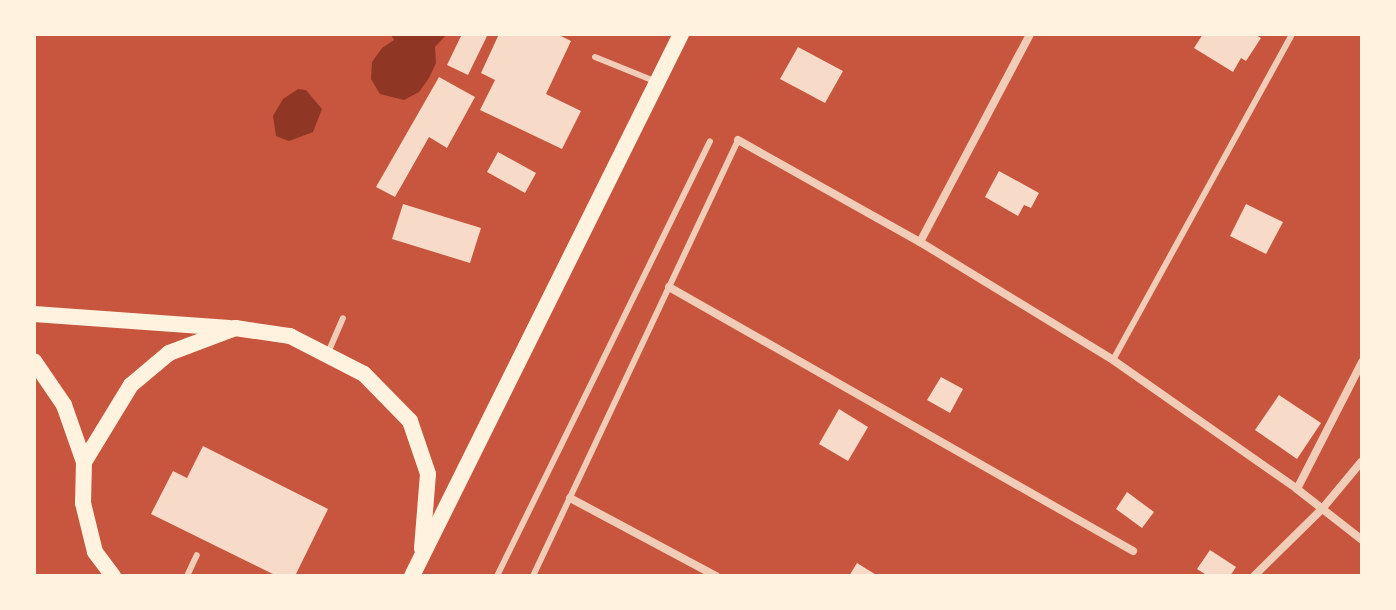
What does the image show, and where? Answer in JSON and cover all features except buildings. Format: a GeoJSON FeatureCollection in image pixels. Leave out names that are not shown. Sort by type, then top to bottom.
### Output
{"type":"FeatureCollection","features":[{"type":"Feature","properties":{"kind":"main road"},"geometry":{"type":"LineString","coordinates":[[412,576],[681,34]]}},
{"type":"Feature","properties":{"kind":"main road"},"geometry":{"type":"LineString","coordinates":[[34,314],[235,328],[290,336],[364,374],[410,421],[428,474],[421,559],[404,576]]}},
{"type":"Feature","properties":{"kind":"main road"},"geometry":{"type":"LineString","coordinates":[[84,462],[131,385],[169,353],[235,328]]}},
{"type":"Feature","properties":{"kind":"main road"},"geometry":{"type":"LineString","coordinates":[[34,361],[64,405],[84,462],[83,503],[95,552],[113,576]]}},
{"type":"Feature","properties":{"kind":"street"},"geometry":{"type":"LineString","coordinates":[[920,242],[1030,34]]}},
{"type":"Feature","properties":{"kind":"street"},"geometry":{"type":"LineString","coordinates":[[738,140],[920,242],[1113,360],[1297,489],[1362,540]]}},
{"type":"Feature","properties":{"kind":"street"},"geometry":{"type":"LineString","coordinates":[[669,287],[1133,551]]}},
{"type":"Feature","properties":{"kind":"street"},"geometry":{"type":"LineString","coordinates":[[1297,489],[1362,362]]}},
{"type":"Feature","properties":{"kind":"street"},"geometry":{"type":"LineString","coordinates":[[1254,576],[1322,509],[1362,461]]}},
{"type":"Feature","properties":{"kind":"street"},"geometry":{"type":"LineString","coordinates":[[570,498],[716,576]]}},
{"type":"Feature","properties":{"kind":"lane"},"geometry":{"type":"LineString","coordinates":[[1113,360],[1292,34]]}},
{"type":"Feature","properties":{"kind":"lane"},"geometry":{"type":"LineString","coordinates":[[595,57],[657,82]]}},
{"type":"Feature","properties":{"kind":"lane"},"geometry":{"type":"LineString","coordinates":[[533,576],[738,140]]}},
{"type":"Feature","properties":{"kind":"lane"},"geometry":{"type":"LineString","coordinates":[[497,576],[710,141]]}},
{"type":"Feature","properties":{"kind":"lane"},"geometry":{"type":"LineString","coordinates":[[327,355],[343,318]]}},
{"type":"Feature","properties":{"kind":"lane"},"geometry":{"type":"LineString","coordinates":[[187,576],[197,555]]}},
{"type":"Feature","properties":{"kind":"shaded area"},"geometry":{"type":"Polygon","coordinates":[[[391,34],[447,34],[435,47],[436,63],[429,78],[419,92],[404,100],[380,94],[371,79],[372,62],[382,48],[394,40],[391,34]]]}},
{"type":"Feature","properties":{"kind":"shaded area"},"geometry":{"type":"Polygon","coordinates":[[[298,89],[306,90],[322,109],[313,132],[289,141],[276,136],[273,116],[283,99],[298,89]]]}}]}
